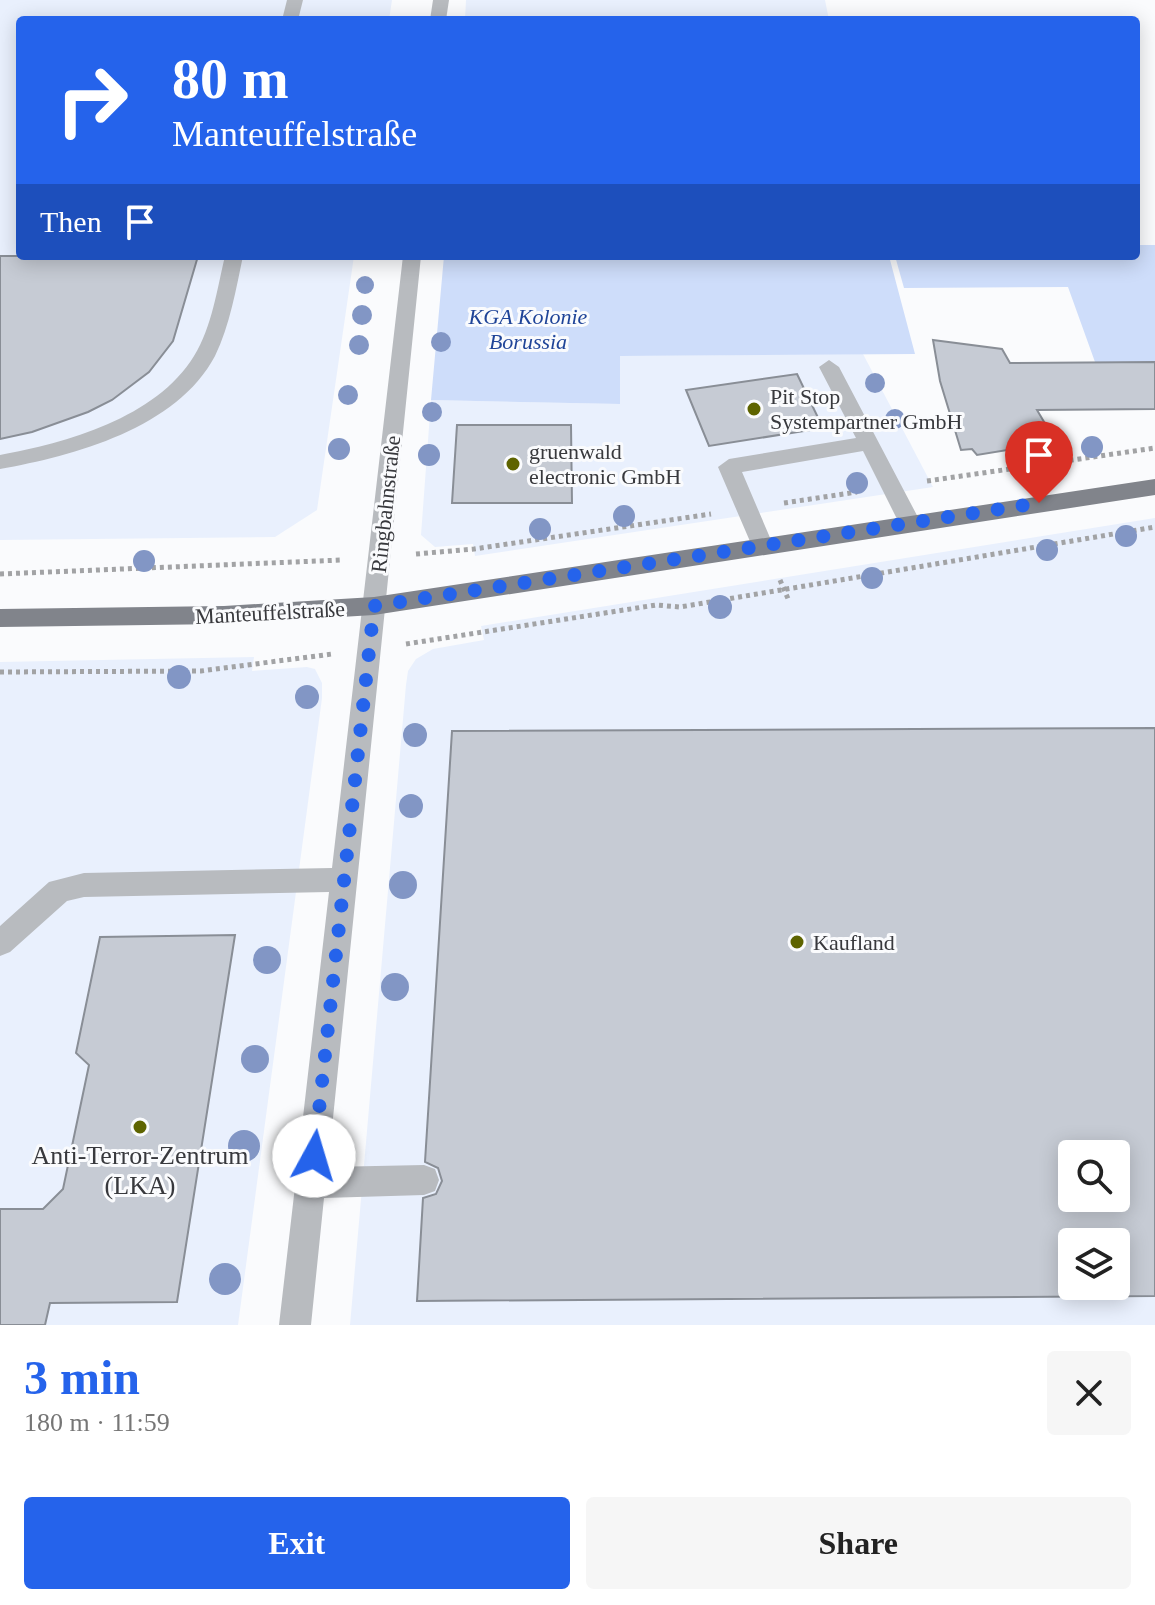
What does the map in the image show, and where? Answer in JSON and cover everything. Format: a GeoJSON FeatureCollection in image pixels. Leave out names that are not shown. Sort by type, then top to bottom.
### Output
{"type":"FeatureCollection","features":[{"type":"Feature","properties":{"kind":"main road","name":"Manteuffelstraße"},"geometry":{"type":"LineString","coordinates":[[0,618],[224,615],[374,606],[1155,487]]}},
{"type":"Feature","properties":{"kind":"street"},"geometry":{"type":"LineString","coordinates":[[0,462],[42,454],[111,429],[140,413],[187,378],[203,359],[220,318],[233,260]]}},
{"type":"Feature","properties":{"kind":"street","name":"Ringbahnstraße"},"geometry":{"type":"LineString","coordinates":[[295,1325],[412,260]]}},
{"type":"Feature","properties":{"kind":"street"},"geometry":{"type":"LineString","coordinates":[[829,367],[910,523]]}},
{"type":"Feature","properties":{"kind":"street"},"geometry":{"type":"LineString","coordinates":[[763,547],[729,467],[869,443]]}},
{"type":"Feature","properties":{"kind":"street"},"geometry":{"type":"LineString","coordinates":[[0,943],[59,891],[84,885],[344,880]]}},
{"type":"Feature","properties":{"kind":"street"},"geometry":{"type":"LineString","coordinates":[[311,1183],[424,1180]]}},
{"type":"Feature","properties":{"kind":"path"},"geometry":{"type":"LineString","coordinates":[[474,549],[1155,448]]}},
{"type":"Feature","properties":{"kind":"path"},"geometry":{"type":"LineString","coordinates":[[822,489],[827,498]]}},
{"type":"Feature","properties":{"kind":"path"},"geometry":{"type":"LineString","coordinates":[[483,634],[656,605],[680,607],[1155,527]]}},
{"type":"Feature","properties":{"kind":"path"},"geometry":{"type":"LineString","coordinates":[[0,574],[270,564]]}},
{"type":"Feature","properties":{"kind":"path"},"geometry":{"type":"LineString","coordinates":[[780,580],[789,601]]}},
{"type":"Feature","properties":{"kind":"path"},"geometry":{"type":"LineString","coordinates":[[0,672],[201,671],[253,665]]}},
{"type":"Feature","properties":{"kind":"shaded area"},"geometry":{"type":"Polygon","coordinates":[[[0,0],[392,0],[390,16],[16,16],[16,260],[353,260],[317,510],[275,537],[0,540],[0,0]]]}},
{"type":"Feature","properties":{"kind":"shaded area"},"geometry":{"type":"Polygon","coordinates":[[[466,0],[825,0],[828,16],[465,16],[466,0]]]}},
{"type":"Feature","properties":{"kind":"shaded area"},"geometry":{"type":"Polygon","coordinates":[[[863,354],[933,487],[475,556],[473,544],[435,547],[421,535],[431,400],[619,404],[620,356],[863,354]]]}},
{"type":"Feature","properties":{"kind":"shaded area","name":"Kaufland"},"geometry":{"type":"Polygon","coordinates":[[[1155,518],[1155,1325],[350,1325],[408,671],[416,659],[433,649],[484,640],[481,626],[1155,518]]]}},
{"type":"Feature","properties":{"kind":"shaded area"},"geometry":{"type":"Polygon","coordinates":[[[254,657],[252,671],[315,669],[322,683],[322,698],[238,1325],[0,1325],[0,662],[254,657]]]}},
{"type":"Feature","properties":{"kind":"green space"},"geometry":{"type":"Polygon","coordinates":[[[1140,245],[1155,245],[1155,362],[1095,362],[1068,287],[904,288],[896,260],[1140,260],[1140,245]]]}},
{"type":"Feature","properties":{"kind":"green space","name":"KGA Kolonie Borussia"},"geometry":{"type":"Polygon","coordinates":[[[444,260],[890,260],[915,354],[620,356],[620,404],[431,400],[444,260]]]}},
{"type":"Feature","properties":{"kind":"building"},"geometry":{"type":"Polygon","coordinates":[[[0,256],[16,256],[16,260],[197,260],[173,341],[149,372],[112,400],[88,412],[32,432],[0,439],[0,256]]]}},
{"type":"Feature","properties":{"kind":"building"},"geometry":{"type":"Polygon","coordinates":[[[933,340],[1002,349],[1010,363],[1155,362],[1155,409],[1037,410],[1056,442],[977,455],[972,449],[961,450],[940,381],[933,340]]]}},
{"type":"Feature","properties":{"kind":"building","name":"Pit Stop Systempartner GmbH"},"geometry":{"type":"Polygon","coordinates":[[[797,374],[823,428],[709,446],[686,390],[797,374]]]}},
{"type":"Feature","properties":{"kind":"building","name":"gruenwald electronic GmbH"},"geometry":{"type":"Polygon","coordinates":[[[457,425],[571,425],[572,503],[452,503],[457,425]]]}},
{"type":"Feature","properties":{"kind":"building","name":"Kaufland"},"geometry":{"type":"Polygon","coordinates":[[[1155,728],[1155,1296],[1130,1296],[1130,1228],[1058,1228],[1058,1297],[417,1301],[423,1198],[436,1194],[442,1181],[438,1168],[425,1162],[452,731],[1155,728]]]}},
{"type":"Feature","properties":{"kind":"building","name":"Anti-Terror-Zentrum (LKA)"},"geometry":{"type":"Polygon","coordinates":[[[235,935],[177,1302],[50,1303],[45,1325],[0,1325],[0,1209],[43,1209],[63,1189],[89,1065],[76,1053],[100,937],[235,935]]]}},
{"type":"Feature","properties":{"kind":"place","name":"Pit Stop Systempartner GmbH"},"geometry":{"type":"Point","coordinates":[754,409]}},
{"type":"Feature","properties":{"kind":"place","name":"gruenwald electronic GmbH"},"geometry":{"type":"Point","coordinates":[513,464]}},
{"type":"Feature","properties":{"kind":"place","name":"Kaufland"},"geometry":{"type":"Point","coordinates":[797,942]}},
{"type":"Feature","properties":{"kind":"place","name":"Anti-Terror-Zentrum (LKA)"},"geometry":{"type":"Point","coordinates":[140,1127]}},
{"type":"Feature","properties":{"kind":"route"},"geometry":{"type":"LineString","coordinates":[[314,1156],[374,606],[1039,503]]}}]}
